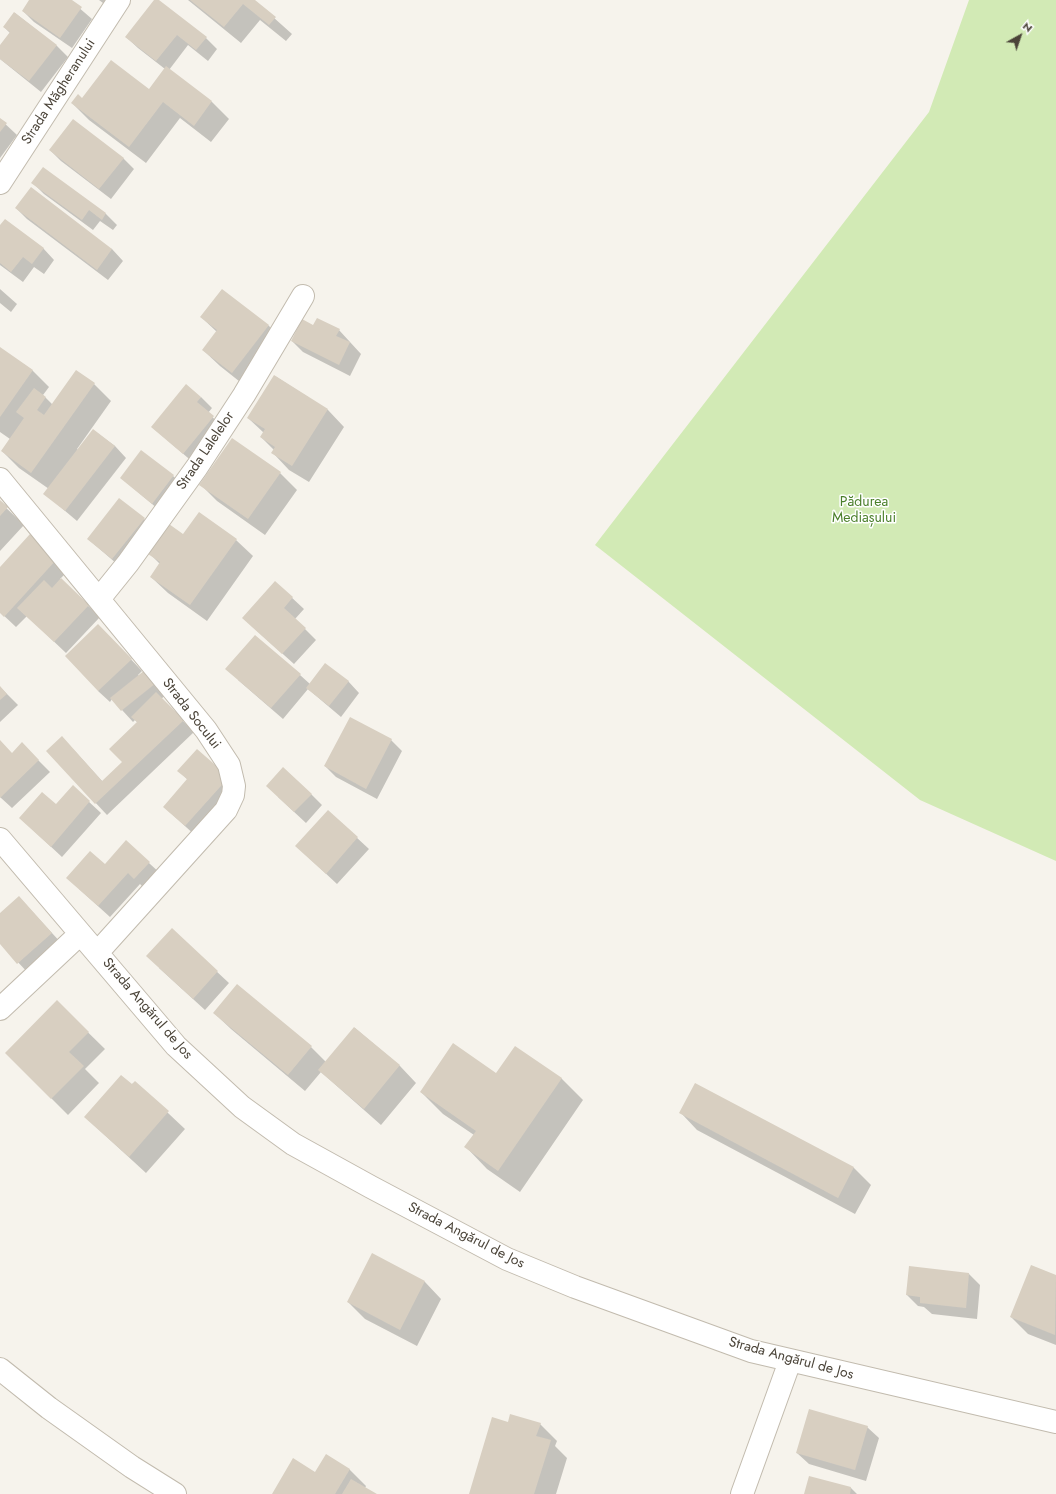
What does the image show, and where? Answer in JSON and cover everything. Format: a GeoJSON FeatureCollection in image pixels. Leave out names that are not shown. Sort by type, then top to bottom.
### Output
{"type":"FeatureCollection","features":[{"type":"Feature","properties":{"kind":"street","name":"Strada Măgheranului"},"geometry":{"type":"LineString","coordinates":[[0,183],[119,0]]}},
{"type":"Feature","properties":{"kind":"street","name":"Strada Lalelelor"},"geometry":{"type":"LineString","coordinates":[[99,599],[128,562],[197,467],[244,395],[303,296]]}},
{"type":"Feature","properties":{"kind":"street","name":"Strada Socului"},"geometry":{"type":"LineString","coordinates":[[0,479],[206,730],[229,765],[234,786],[233,795],[226,810],[97,953]]}},
{"type":"Feature","properties":{"kind":"street","name":"Strada Angărul de Jos"},"geometry":{"type":"LineString","coordinates":[[0,839],[176,1046],[242,1107],[294,1144],[371,1187],[507,1259],[575,1287],[751,1351],[1056,1422]]}},
{"type":"Feature","properties":{"kind":"street"},"geometry":{"type":"LineString","coordinates":[[0,1009],[80,934]]}},
{"type":"Feature","properties":{"kind":"street"},"geometry":{"type":"LineString","coordinates":[[742,1494],[790,1361]]}},
{"type":"Feature","properties":{"kind":"street"},"geometry":{"type":"LineString","coordinates":[[0,1369],[62,1417],[132,1467],[175,1494]]}},
{"type":"Feature","properties":{"kind":"green space","name":"Pădurea Mediașului"},"geometry":{"type":"Polygon","coordinates":[[[969,0],[1056,0],[1056,861],[920,800],[595,545],[929,112],[969,0]]]}},
{"type":"Feature","properties":{"kind":"building"},"geometry":{"type":"Polygon","coordinates":[[[29,0],[72,0],[82,7],[60,38],[22,11],[29,0]]]}},
{"type":"Feature","properties":{"kind":"building"},"geometry":{"type":"Polygon","coordinates":[[[154,0],[159,0],[207,37],[196,50],[177,35],[156,61],[125,37],[154,0]]]}},
{"type":"Feature","properties":{"kind":"building"},"geometry":{"type":"Polygon","coordinates":[[[190,0],[255,0],[276,17],[269,25],[243,4],[224,27],[190,0]]]}},
{"type":"Feature","properties":{"kind":"building"},"geometry":{"type":"Polygon","coordinates":[[[14,12],[57,45],[29,81],[0,59],[0,45],[10,32],[3,27],[14,12]]]}},
{"type":"Feature","properties":{"kind":"building"},"geometry":{"type":"Polygon","coordinates":[[[111,60],[149,89],[166,66],[212,101],[194,126],[163,102],[129,147],[71,103],[78,94],[82,98],[111,60]]]}},
{"type":"Feature","properties":{"kind":"building"},"geometry":{"type":"Polygon","coordinates":[[[0,118],[7,123],[0,132],[0,118]]]}},
{"type":"Feature","properties":{"kind":"building"},"geometry":{"type":"Polygon","coordinates":[[[73,119],[124,158],[99,189],[49,150],[73,119]]]}},
{"type":"Feature","properties":{"kind":"building"},"geometry":{"type":"Polygon","coordinates":[[[43,167],[106,213],[102,220],[89,210],[82,220],[31,183],[43,167]]]}},
{"type":"Feature","properties":{"kind":"building"},"geometry":{"type":"Polygon","coordinates":[[[31,187],[112,249],[97,270],[15,208],[31,187]]]}},
{"type":"Feature","properties":{"kind":"building"},"geometry":{"type":"Polygon","coordinates":[[[5,219],[44,248],[32,264],[23,257],[11,272],[0,263],[0,225],[5,219]]]}},
{"type":"Feature","properties":{"kind":"building"},"geometry":{"type":"Polygon","coordinates":[[[222,289],[269,325],[232,373],[202,350],[217,330],[200,317],[222,289]]]}},
{"type":"Feature","properties":{"kind":"building"},"geometry":{"type":"Polygon","coordinates":[[[317,318],[340,329],[336,336],[350,342],[339,365],[291,341],[302,319],[313,325],[317,318]]]}},
{"type":"Feature","properties":{"kind":"building"},"geometry":{"type":"Polygon","coordinates":[[[0,347],[33,370],[0,417],[0,347]]]}},
{"type":"Feature","properties":{"kind":"building"},"geometry":{"type":"Polygon","coordinates":[[[76,370],[95,383],[31,473],[1,451],[24,418],[16,412],[34,388],[46,397],[37,410],[44,415],[76,370]]]}},
{"type":"Feature","properties":{"kind":"building"},"geometry":{"type":"Polygon","coordinates":[[[274,375],[328,409],[292,466],[271,453],[275,447],[260,437],[265,429],[247,418],[274,375]]]}},
{"type":"Feature","properties":{"kind":"building"},"geometry":{"type":"Polygon","coordinates":[[[186,384],[201,397],[197,402],[214,416],[183,454],[151,427],[186,384]]]}},
{"type":"Feature","properties":{"kind":"building"},"geometry":{"type":"Polygon","coordinates":[[[93,429],[115,446],[65,511],[43,494],[93,429]]]}},
{"type":"Feature","properties":{"kind":"building"},"geometry":{"type":"Polygon","coordinates":[[[232,438],[281,472],[248,519],[199,485],[232,438]]]}},
{"type":"Feature","properties":{"kind":"building"},"geometry":{"type":"Polygon","coordinates":[[[141,450],[174,475],[152,504],[120,478],[141,450]]]}},
{"type":"Feature","properties":{"kind":"building"},"geometry":{"type":"Polygon","coordinates":[[[119,498],[145,518],[112,559],[87,539],[119,498]]]}},
{"type":"Feature","properties":{"kind":"building"},"geometry":{"type":"Polygon","coordinates":[[[0,500],[8,507],[0,516],[0,500]]]}},
{"type":"Feature","properties":{"kind":"building"},"geometry":{"type":"Polygon","coordinates":[[[199,512],[237,539],[190,605],[150,577],[160,562],[148,554],[169,524],[183,534],[199,512]]]}},
{"type":"Feature","properties":{"kind":"building"},"geometry":{"type":"Polygon","coordinates":[[[30,534],[57,559],[4,617],[0,613],[0,567],[30,534]]]}},
{"type":"Feature","properties":{"kind":"building"},"geometry":{"type":"Polygon","coordinates":[[[61,578],[89,605],[54,642],[17,608],[44,580],[52,588],[61,578]]]}},
{"type":"Feature","properties":{"kind":"building"},"geometry":{"type":"Polygon","coordinates":[[[275,581],[293,597],[284,608],[306,628],[282,654],[242,618],[275,581]]]}},
{"type":"Feature","properties":{"kind":"building"},"geometry":{"type":"Polygon","coordinates":[[[98,624],[132,659],[98,691],[65,656],[98,624]]]}},
{"type":"Feature","properties":{"kind":"building"},"geometry":{"type":"Polygon","coordinates":[[[255,635],[301,674],[271,708],[225,669],[255,635]]]}},
{"type":"Feature","properties":{"kind":"building"},"geometry":{"type":"Polygon","coordinates":[[[325,663],[349,681],[329,706],[306,688],[325,663]]]}},
{"type":"Feature","properties":{"kind":"building"},"geometry":{"type":"Polygon","coordinates":[[[145,670],[156,683],[121,711],[110,698],[145,670]]]}},
{"type":"Feature","properties":{"kind":"building"},"geometry":{"type":"Polygon","coordinates":[[[0,686],[7,694],[0,700],[0,686]]]}},
{"type":"Feature","properties":{"kind":"building"},"geometry":{"type":"Polygon","coordinates":[[[156,692],[184,720],[95,804],[46,751],[62,736],[102,781],[122,762],[109,749],[137,722],[131,717],[156,692]]]}},
{"type":"Feature","properties":{"kind":"building"},"geometry":{"type":"Polygon","coordinates":[[[350,717],[392,739],[366,789],[324,766],[350,717]]]}},
{"type":"Feature","properties":{"kind":"building"},"geometry":{"type":"Polygon","coordinates":[[[0,740],[12,753],[22,742],[39,760],[0,798],[0,740]]]}},
{"type":"Feature","properties":{"kind":"building"},"geometry":{"type":"Polygon","coordinates":[[[197,749],[229,777],[185,826],[163,807],[187,779],[177,771],[197,749]]]}},
{"type":"Feature","properties":{"kind":"building"},"geometry":{"type":"Polygon","coordinates":[[[283,767],[312,794],[294,812],[266,786],[283,767]]]}},
{"type":"Feature","properties":{"kind":"building"},"geometry":{"type":"Polygon","coordinates":[[[73,785],[90,801],[51,847],[19,818],[42,792],[56,804],[73,785]]]}},
{"type":"Feature","properties":{"kind":"building"},"geometry":{"type":"Polygon","coordinates":[[[328,810],[358,837],[326,874],[295,846],[328,810]]]}},
{"type":"Feature","properties":{"kind":"building"},"geometry":{"type":"Polygon","coordinates":[[[126,840],[150,862],[134,879],[128,873],[98,906],[66,878],[90,851],[105,864],[126,840]]]}},
{"type":"Feature","properties":{"kind":"building"},"geometry":{"type":"Polygon","coordinates":[[[19,896],[52,933],[17,964],[0,944],[0,913],[19,896]]]}},
{"type":"Feature","properties":{"kind":"building"},"geometry":{"type":"Polygon","coordinates":[[[172,928],[218,971],[193,999],[146,956],[172,928]]]}},
{"type":"Feature","properties":{"kind":"building"},"geometry":{"type":"Polygon","coordinates":[[[237,984],[312,1046],[288,1075],[213,1013],[237,984]]]}},
{"type":"Feature","properties":{"kind":"building"},"geometry":{"type":"Polygon","coordinates":[[[57,1000],[89,1032],[69,1052],[84,1066],[51,1099],[5,1053],[57,1000]]]}},
{"type":"Feature","properties":{"kind":"building"},"geometry":{"type":"Polygon","coordinates":[[[354,1027],[400,1065],[364,1109],[318,1070],[354,1027]]]}},
{"type":"Feature","properties":{"kind":"building"},"geometry":{"type":"Polygon","coordinates":[[[453,1043],[496,1073],[515,1046],[562,1078],[498,1171],[464,1147],[476,1131],[420,1092],[453,1043]]]}},
{"type":"Feature","properties":{"kind":"building"},"geometry":{"type":"Polygon","coordinates":[[[121,1075],[132,1084],[135,1081],[169,1111],[129,1157],[84,1117],[121,1075]]]}},
{"type":"Feature","properties":{"kind":"building"},"geometry":{"type":"Polygon","coordinates":[[[695,1083],[854,1167],[838,1198],[679,1113],[695,1083]]]}},
{"type":"Feature","properties":{"kind":"building"},"geometry":{"type":"Polygon","coordinates":[[[372,1253],[425,1281],[400,1330],[347,1302],[372,1253]]]}},
{"type":"Feature","properties":{"kind":"building"},"geometry":{"type":"Polygon","coordinates":[[[1031,1265],[1056,1275],[1055,1335],[1010,1317],[1031,1265]]]}},
{"type":"Feature","properties":{"kind":"building"},"geometry":{"type":"Polygon","coordinates":[[[909,1266],[969,1273],[966,1308],[920,1303],[920,1297],[906,1295],[909,1266]]]}},
{"type":"Feature","properties":{"kind":"building"},"geometry":{"type":"Polygon","coordinates":[[[809,1409],[868,1426],[855,1470],[796,1453],[809,1409]]]}},
{"type":"Feature","properties":{"kind":"building"},"geometry":{"type":"Polygon","coordinates":[[[510,1414],[541,1423],[536,1436],[551,1440],[534,1494],[469,1494],[492,1417],[508,1422],[510,1414]]]}},
{"type":"Feature","properties":{"kind":"building"},"geometry":{"type":"Polygon","coordinates":[[[326,1454],[350,1469],[335,1494],[272,1494],[293,1458],[315,1472],[326,1454]]]}},
{"type":"Feature","properties":{"kind":"building"},"geometry":{"type":"Polygon","coordinates":[[[809,1476],[851,1487],[850,1494],[804,1494],[809,1476]]]}},
{"type":"Feature","properties":{"kind":"building"},"geometry":{"type":"Polygon","coordinates":[[[351,1479],[377,1494],[342,1494],[351,1479]]]}}]}
